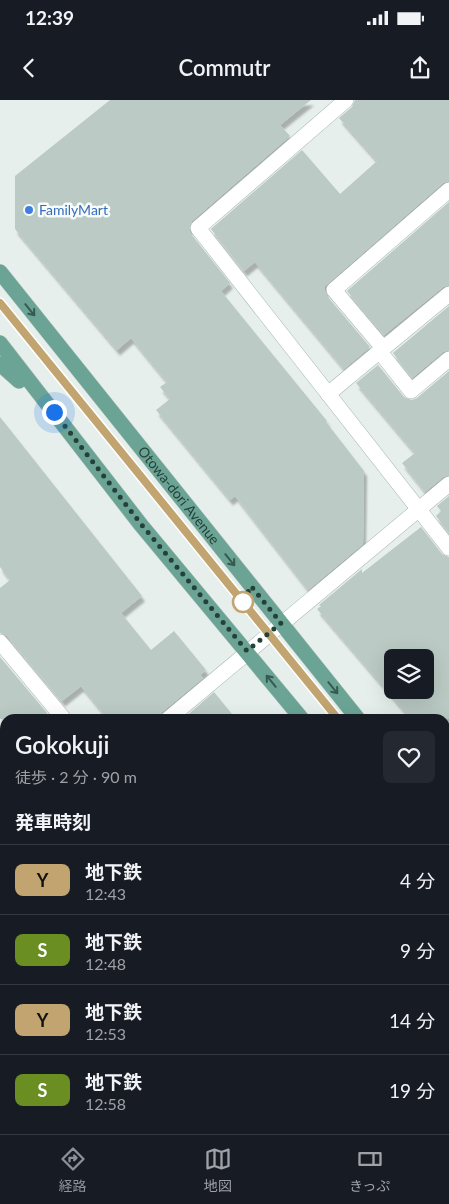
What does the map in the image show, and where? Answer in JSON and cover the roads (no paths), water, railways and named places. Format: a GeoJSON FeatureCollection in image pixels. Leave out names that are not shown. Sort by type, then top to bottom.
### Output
{"type":"FeatureCollection","features":[{"type":"Feature","properties":{"kind":"main road","name":"Otowa-dori Avenue"},"geometry":{"type":"LineString","coordinates":[[0,272],[354,714]]}},
{"type":"Feature","properties":{"kind":"main road"},"geometry":{"type":"LineString","coordinates":[[0,344],[141,524],[298,714]]}},
{"type":"Feature","properties":{"kind":"main road"},"geometry":{"type":"LineString","coordinates":[[0,364],[7,368],[65,426]]}},
{"type":"Feature","properties":{"kind":"street"},"geometry":{"type":"LineString","coordinates":[[346,100],[198,228],[449,548]]}},
{"type":"Feature","properties":{"kind":"street"},"geometry":{"type":"LineString","coordinates":[[449,190],[334,290],[411,390],[449,359]]}},
{"type":"Feature","properties":{"kind":"street"},"geometry":{"type":"LineString","coordinates":[[328,394],[381,350],[447,301]]}},
{"type":"Feature","properties":{"kind":"street"},"geometry":{"type":"LineString","coordinates":[[174,714],[449,484]]}},
{"type":"Feature","properties":{"kind":"street"},"geometry":{"type":"LineString","coordinates":[[0,642],[60,714]]}},
{"type":"Feature","properties":{"kind":"metro line","name":"Y"},"geometry":{"type":"LineString","coordinates":[[0,303],[334,714]]}},
{"type":"Feature","properties":{"kind":"place","name":"FamilyMart"},"geometry":{"type":"Point","coordinates":[29,210]}}]}
